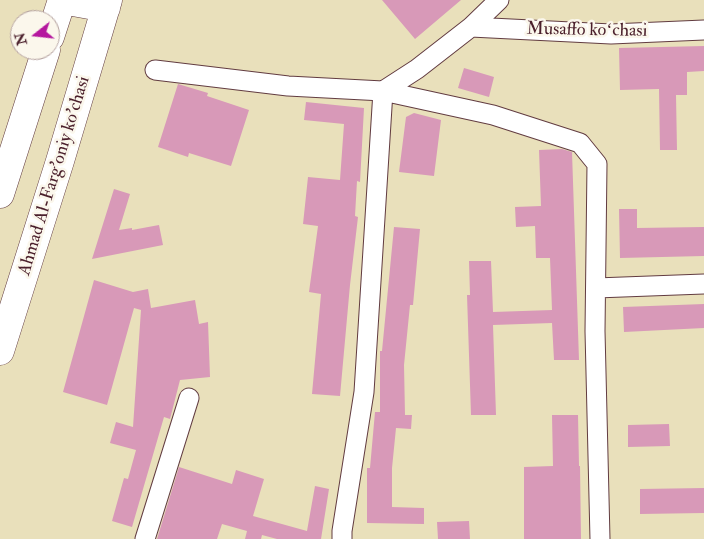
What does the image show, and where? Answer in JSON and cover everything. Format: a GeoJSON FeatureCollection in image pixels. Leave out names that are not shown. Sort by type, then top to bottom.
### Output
{"type":"FeatureCollection","features":[{"type":"Feature","properties":{"kind":"highway"},"geometry":{"type":"LineString","coordinates":[[62,0],[107,4]]}},
{"type":"Feature","properties":{"kind":"highway","name":"Ahmad Al-Farg'oniy ko'chasi"},"geometry":{"type":"LineString","coordinates":[[0,351],[107,4]]}},
{"type":"Feature","properties":{"kind":"highway"},"geometry":{"type":"LineString","coordinates":[[0,194],[43,60]]}},
{"type":"Feature","properties":{"kind":"street"},"geometry":{"type":"LineString","coordinates":[[384,91],[417,69],[471,27],[500,0]]}},
{"type":"Feature","properties":{"kind":"street","name":"Musaffo koʻchasi"},"geometry":{"type":"LineString","coordinates":[[471,27],[612,34],[704,30]]}},
{"type":"Feature","properties":{"kind":"street"},"geometry":{"type":"LineString","coordinates":[[155,70],[288,86],[384,91],[493,115],[580,143],[597,164],[595,331],[600,539]]}},
{"type":"Feature","properties":{"kind":"street"},"geometry":{"type":"LineString","coordinates":[[342,539],[364,392],[384,91]]}},
{"type":"Feature","properties":{"kind":"street"},"geometry":{"type":"LineString","coordinates":[[596,288],[704,284]]}},
{"type":"Feature","properties":{"kind":"street"},"geometry":{"type":"LineString","coordinates":[[145,539],[189,398]]}},
{"type":"Feature","properties":{"kind":"building"},"geometry":{"type":"Polygon","coordinates":[[[382,0],[461,0],[415,39],[382,0]]]}},
{"type":"Feature","properties":{"kind":"building"},"geometry":{"type":"Polygon","coordinates":[[[704,46],[704,71],[687,72],[687,95],[676,95],[677,150],[660,150],[659,89],[620,90],[619,48],[704,46]]]}},
{"type":"Feature","properties":{"kind":"building"},"geometry":{"type":"Polygon","coordinates":[[[464,68],[494,77],[489,97],[458,88],[464,68]]]}},
{"type":"Feature","properties":{"kind":"building"},"geometry":{"type":"Polygon","coordinates":[[[178,84],[208,93],[207,96],[249,110],[231,166],[189,153],[188,157],[158,147],[178,84]]]}},
{"type":"Feature","properties":{"kind":"building"},"geometry":{"type":"Polygon","coordinates":[[[306,102],[364,108],[360,182],[357,181],[355,216],[358,217],[340,396],[312,394],[321,294],[309,292],[318,226],[303,224],[308,177],[340,180],[344,124],[304,120],[306,102]]]}},
{"type":"Feature","properties":{"kind":"building"},"geometry":{"type":"Polygon","coordinates":[[[414,113],[441,120],[434,176],[399,172],[406,117],[414,113]]]}},
{"type":"Feature","properties":{"kind":"building"},"geometry":{"type":"Polygon","coordinates":[[[562,149],[572,152],[579,360],[554,360],[552,323],[493,325],[496,415],[471,415],[467,295],[470,295],[469,261],[491,261],[493,312],[552,310],[550,258],[536,258],[535,226],[516,227],[515,207],[541,206],[539,150],[562,149]]]}},
{"type":"Feature","properties":{"kind":"building"},"geometry":{"type":"Polygon","coordinates":[[[114,189],[130,194],[119,230],[132,228],[132,230],[159,225],[163,245],[92,259],[114,189]]]}},
{"type":"Feature","properties":{"kind":"building"},"geometry":{"type":"Polygon","coordinates":[[[619,209],[637,209],[637,228],[704,227],[704,256],[620,258],[619,209]]]}},
{"type":"Feature","properties":{"kind":"building"},"geometry":{"type":"Polygon","coordinates":[[[394,227],[420,229],[413,305],[410,305],[404,365],[405,415],[412,415],[411,429],[396,428],[392,468],[392,507],[424,508],[424,524],[367,523],[367,468],[370,468],[375,412],[380,412],[380,351],[382,351],[394,227]]]}},
{"type":"Feature","properties":{"kind":"building"},"geometry":{"type":"Polygon","coordinates":[[[94,280],[133,292],[148,289],[151,308],[195,300],[199,324],[208,322],[210,377],[180,380],[170,419],[164,417],[132,527],[112,521],[124,478],[128,479],[136,450],[110,443],[116,422],[133,427],[141,310],[134,308],[107,405],[63,392],[94,280]]]}},
{"type":"Feature","properties":{"kind":"building"},"geometry":{"type":"Polygon","coordinates":[[[704,304],[704,328],[624,332],[623,307],[704,304]]]}},
{"type":"Feature","properties":{"kind":"building"},"geometry":{"type":"Polygon","coordinates":[[[552,415],[578,415],[581,539],[524,539],[524,467],[553,466],[552,415]]]}},
{"type":"Feature","properties":{"kind":"building"},"geometry":{"type":"Polygon","coordinates":[[[669,424],[670,446],[628,447],[628,425],[669,424]]]}},
{"type":"Feature","properties":{"kind":"building"},"geometry":{"type":"Polygon","coordinates":[[[179,467],[232,484],[236,470],[264,479],[253,516],[307,531],[315,486],[329,489],[321,539],[277,539],[262,535],[261,539],[245,539],[247,531],[222,524],[217,539],[157,539],[179,467]]]}},
{"type":"Feature","properties":{"kind":"building"},"geometry":{"type":"Polygon","coordinates":[[[704,488],[704,513],[640,514],[640,489],[704,488]]]}},
{"type":"Feature","properties":{"kind":"building"},"geometry":{"type":"Polygon","coordinates":[[[469,521],[470,539],[438,539],[437,522],[469,521]]]}}]}
